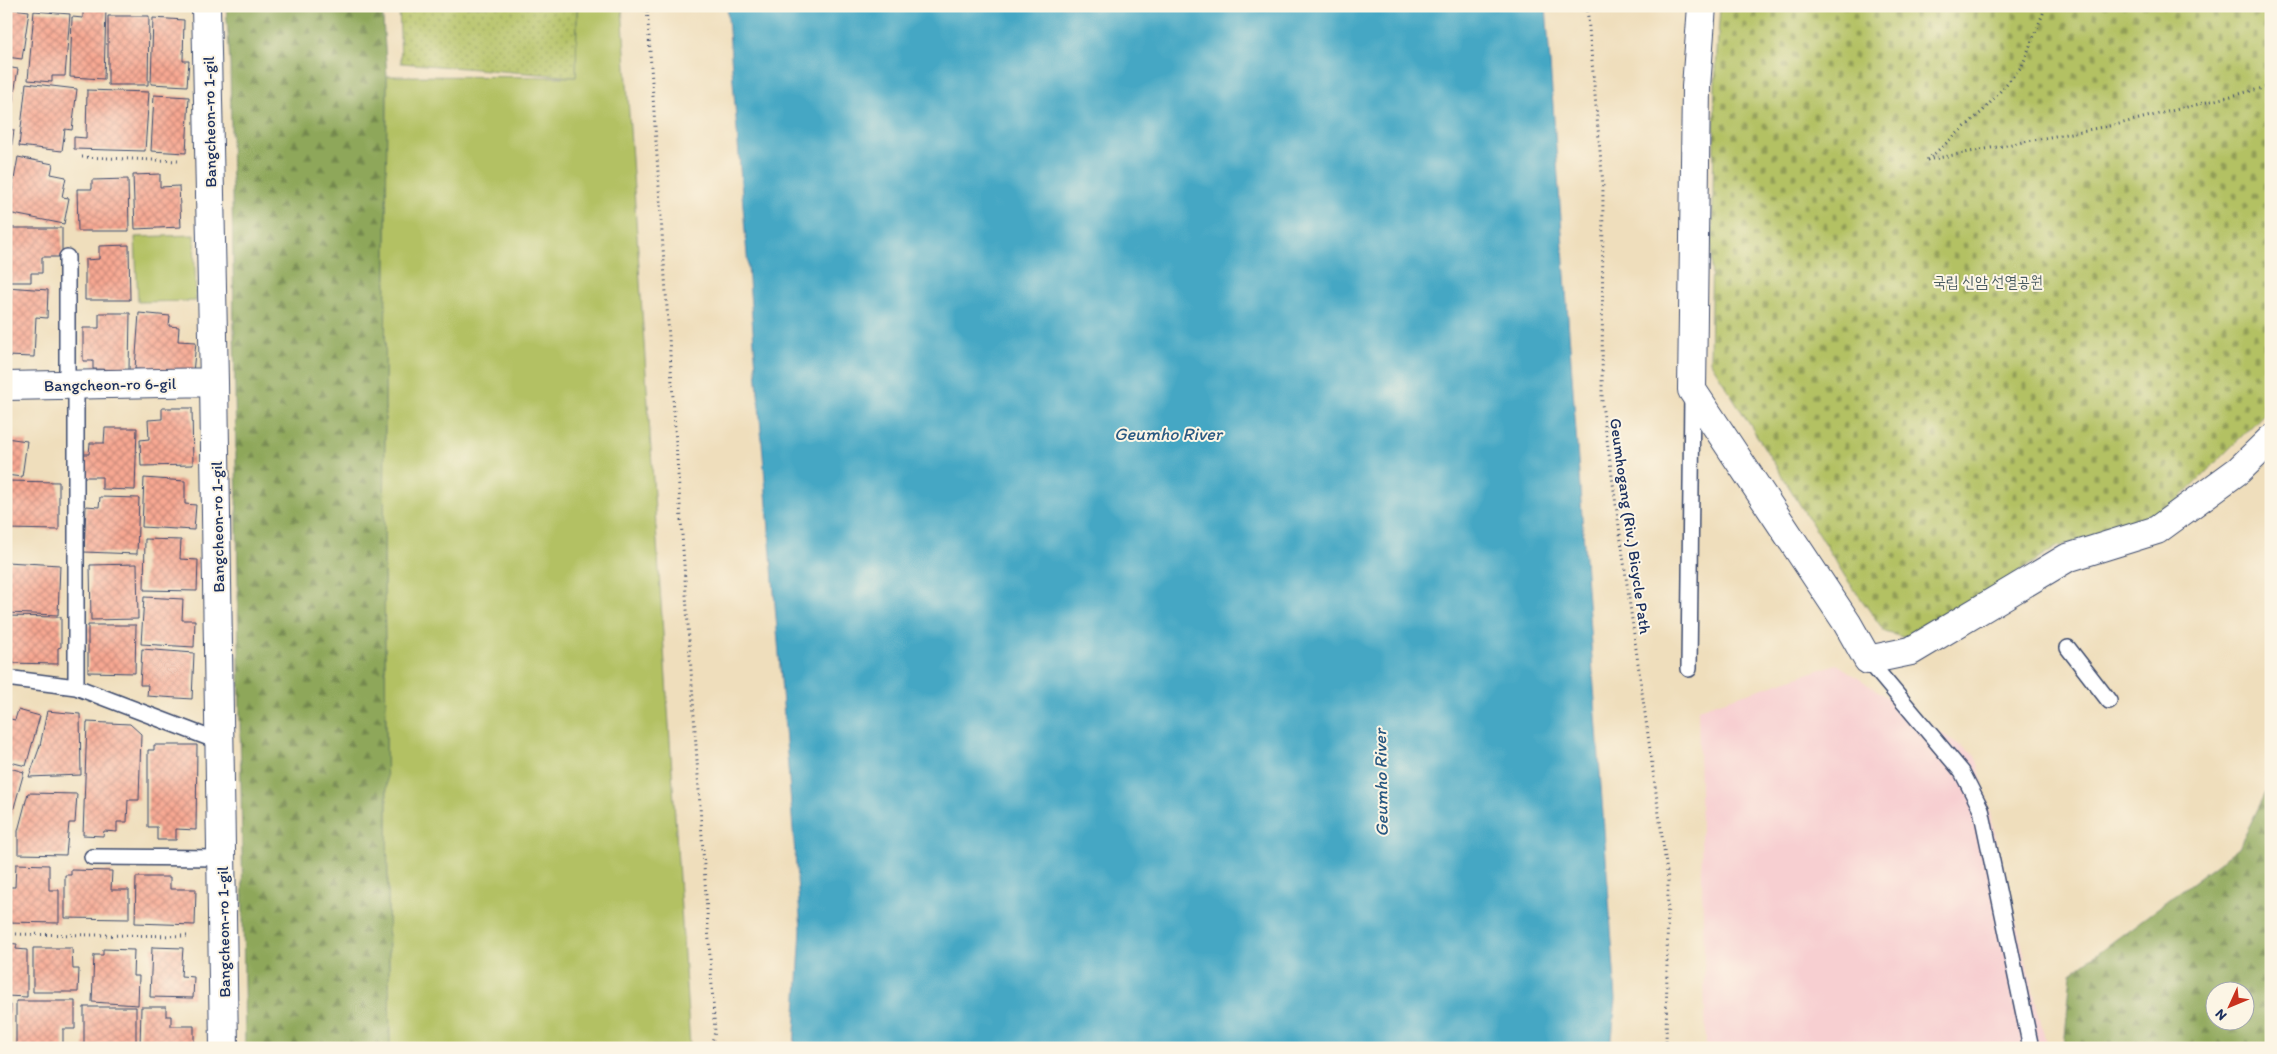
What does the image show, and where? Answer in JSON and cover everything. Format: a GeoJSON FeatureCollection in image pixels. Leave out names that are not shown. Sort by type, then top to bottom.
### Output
{"type":"FeatureCollection","features":[{"type":"Feature","properties":{"kind":"street","name":"Bangcheon-ro 1-gil"},"geometry":{"type":"LineString","coordinates":[[206,6],[224,936],[224,1048]]}},
{"type":"Feature","properties":{"kind":"street"},"geometry":{"type":"LineString","coordinates":[[1702,6],[1696,86],[1692,390],[1847,622],[1868,660],[1911,652],[2067,558],[2156,530],[2239,470],[2271,439]]}},
{"type":"Feature","properties":{"kind":"street","name":"Bangcheon-ro 6-gil"},"geometry":{"type":"LineString","coordinates":[[6,386],[214,382]]}},
{"type":"Feature","properties":{"kind":"lane"},"geometry":{"type":"LineString","coordinates":[[67,257],[72,385],[76,687]]}},
{"type":"Feature","properties":{"kind":"lane"},"geometry":{"type":"LineString","coordinates":[[1689,669],[1692,390]]}},
{"type":"Feature","properties":{"kind":"lane"},"geometry":{"type":"LineString","coordinates":[[2068,648],[2109,701]]}},
{"type":"Feature","properties":{"kind":"lane"},"geometry":{"type":"LineString","coordinates":[[1868,660],[1962,772],[1980,808],[2030,1048]]}},
{"type":"Feature","properties":{"kind":"lane"},"geometry":{"type":"LineString","coordinates":[[6,678],[76,687],[220,742]]}},
{"type":"Feature","properties":{"kind":"lane"},"geometry":{"type":"LineString","coordinates":[[92,857],[222,858]]}},
{"type":"Feature","properties":{"kind":"path"},"geometry":{"type":"LineString","coordinates":[[647,6],[715,1032],[710,1048]]}},
{"type":"Feature","properties":{"kind":"path","name":"Geumhogang (Riv.) Bicycle Path"},"geometry":{"type":"LineString","coordinates":[[1587,6],[1603,184],[1602,404],[1668,879],[1666,1048]]}},
{"type":"Feature","properties":{"kind":"path"},"geometry":{"type":"LineString","coordinates":[[2046,6],[2022,66],[1983,110],[1926,160],[2119,124],[2271,86]]}},
{"type":"Feature","properties":{"kind":"path"},"geometry":{"type":"LineString","coordinates":[[82,157],[209,162]]}},
{"type":"Feature","properties":{"kind":"path"},"geometry":{"type":"LineString","coordinates":[[6,934],[224,936]]}},
{"type":"Feature","properties":{"kind":"shaded area"},"geometry":{"type":"Polygon","coordinates":[[[1837,664],[1976,756],[2047,1048],[1706,1048],[1698,709],[1837,664]]]}},
{"type":"Feature","properties":{"kind":"green space"},"geometry":{"type":"Polygon","coordinates":[[[226,6],[382,6],[387,76],[384,574],[390,1048],[245,1048],[230,63],[226,6]]]}},
{"type":"Feature","properties":{"kind":"green space"},"geometry":{"type":"Polygon","coordinates":[[[399,6],[577,6],[576,77],[401,63],[399,6]]]}},
{"type":"Feature","properties":{"kind":"green space"},"geometry":{"type":"Polygon","coordinates":[[[577,6],[622,6],[690,1046],[390,1048],[384,574],[387,76],[576,77],[577,6]]]}},
{"type":"Feature","properties":{"kind":"green space","name":"국립 신암 선열공원"},"geometry":{"type":"Polygon","coordinates":[[[1720,6],[2271,6],[2271,407],[2161,517],[2057,547],[1913,640],[1885,632],[1846,578],[1710,361],[1715,84],[1720,6]]]}},
{"type":"Feature","properties":{"kind":"green space"},"geometry":{"type":"Polygon","coordinates":[[[194,235],[196,301],[138,302],[135,237],[194,235]]]}},
{"type":"Feature","properties":{"kind":"green space"},"geometry":{"type":"Polygon","coordinates":[[[2271,783],[2271,1048],[2064,1048],[2071,973],[2238,848],[2271,783]]]}},
{"type":"Feature","properties":{"kind":"water","name":"Geumho River"},"geometry":{"type":"Polygon","coordinates":[[[727,6],[1546,6],[1616,999],[1611,1048],[794,1048],[801,929],[727,6]]]}},
{"type":"Feature","properties":{"kind":"building"},"geometry":{"type":"Polygon","coordinates":[[[152,6],[184,6],[184,9],[152,8],[152,6]]]}},
{"type":"Feature","properties":{"kind":"building"},"geometry":{"type":"Polygon","coordinates":[[[83,7],[106,8],[104,79],[70,77],[72,17],[83,18],[83,7]]]}},
{"type":"Feature","properties":{"kind":"building"},"geometry":{"type":"Polygon","coordinates":[[[6,8],[29,11],[22,59],[6,57],[6,8]]]}},
{"type":"Feature","properties":{"kind":"building"},"geometry":{"type":"Polygon","coordinates":[[[34,11],[70,14],[65,76],[52,76],[52,82],[28,80],[34,11]]]}},
{"type":"Feature","properties":{"kind":"building"},"geometry":{"type":"Polygon","coordinates":[[[108,16],[149,16],[148,85],[108,85],[108,16]]]}},
{"type":"Feature","properties":{"kind":"building"},"geometry":{"type":"Polygon","coordinates":[[[153,18],[184,20],[183,61],[189,61],[187,86],[151,84],[153,18]]]}},
{"type":"Feature","properties":{"kind":"building"},"geometry":{"type":"Polygon","coordinates":[[[6,67],[18,69],[9,125],[6,124],[6,67]]]}},
{"type":"Feature","properties":{"kind":"building"},"geometry":{"type":"Polygon","coordinates":[[[26,83],[77,89],[72,130],[65,129],[62,151],[19,146],[26,83]]]}},
{"type":"Feature","properties":{"kind":"building"},"geometry":{"type":"Polygon","coordinates":[[[87,90],[149,92],[145,151],[74,149],[74,137],[86,138],[87,90]]]}},
{"type":"Feature","properties":{"kind":"building"},"geometry":{"type":"Polygon","coordinates":[[[154,95],[189,97],[186,153],[151,151],[154,95]]]}},
{"type":"Feature","properties":{"kind":"building"},"geometry":{"type":"Polygon","coordinates":[[[6,129],[14,130],[7,176],[6,176],[6,129]]]}},
{"type":"Feature","properties":{"kind":"building"},"geometry":{"type":"Polygon","coordinates":[[[18,157],[53,164],[51,174],[66,177],[62,197],[69,198],[64,224],[8,213],[18,157]]]}},
{"type":"Feature","properties":{"kind":"building"},"geometry":{"type":"Polygon","coordinates":[[[160,174],[160,187],[179,186],[181,227],[135,229],[133,175],[160,174]]]}},
{"type":"Feature","properties":{"kind":"building"},"geometry":{"type":"Polygon","coordinates":[[[128,179],[129,231],[78,231],[77,189],[92,189],[92,180],[128,179]]]}},
{"type":"Feature","properties":{"kind":"building"},"geometry":{"type":"Polygon","coordinates":[[[9,228],[62,228],[62,257],[42,257],[42,273],[31,273],[31,282],[6,282],[9,228]]]}},
{"type":"Feature","properties":{"kind":"building"},"geometry":{"type":"Polygon","coordinates":[[[129,245],[130,300],[85,300],[85,260],[99,259],[99,246],[129,245]]]}},
{"type":"Feature","properties":{"kind":"building"},"geometry":{"type":"Polygon","coordinates":[[[6,287],[48,290],[47,318],[36,317],[34,357],[6,356],[6,287]]]}},
{"type":"Feature","properties":{"kind":"building"},"geometry":{"type":"Polygon","coordinates":[[[99,313],[130,313],[129,370],[93,369],[93,361],[83,361],[83,328],[99,328],[99,313]]]}},
{"type":"Feature","properties":{"kind":"building"},"geometry":{"type":"Polygon","coordinates":[[[139,313],[170,316],[169,326],[179,327],[178,341],[196,342],[193,373],[135,369],[139,313]]]}},
{"type":"Feature","properties":{"kind":"building"},"geometry":{"type":"Polygon","coordinates":[[[162,408],[192,408],[193,465],[141,466],[140,440],[149,439],[148,420],[162,419],[162,408]]]}},
{"type":"Feature","properties":{"kind":"building"},"geometry":{"type":"Polygon","coordinates":[[[6,412],[10,412],[7,431],[6,431],[6,412]]]}},
{"type":"Feature","properties":{"kind":"building"},"geometry":{"type":"Polygon","coordinates":[[[105,428],[137,428],[135,490],[102,489],[102,477],[83,477],[84,454],[89,454],[90,443],[104,443],[105,428]]]}},
{"type":"Feature","properties":{"kind":"building"},"geometry":{"type":"Polygon","coordinates":[[[6,438],[27,441],[22,477],[6,475],[6,438]]]}},
{"type":"Feature","properties":{"kind":"building"},"geometry":{"type":"Polygon","coordinates":[[[144,478],[185,481],[185,504],[196,505],[194,530],[142,527],[144,478]]]}},
{"type":"Feature","properties":{"kind":"building"},"geometry":{"type":"Polygon","coordinates":[[[6,481],[59,482],[59,530],[6,529],[6,481]]]}},
{"type":"Feature","properties":{"kind":"building"},"geometry":{"type":"Polygon","coordinates":[[[100,497],[139,498],[137,554],[84,552],[86,506],[99,507],[100,497]]]}},
{"type":"Feature","properties":{"kind":"building"},"geometry":{"type":"Polygon","coordinates":[[[145,539],[181,540],[180,559],[198,560],[197,591],[144,590],[145,539]]]}},
{"type":"Feature","properties":{"kind":"building"},"geometry":{"type":"Polygon","coordinates":[[[6,562],[60,565],[58,615],[6,613],[6,562]]]}},
{"type":"Feature","properties":{"kind":"building"},"geometry":{"type":"Polygon","coordinates":[[[137,564],[138,619],[91,620],[90,565],[137,564]]]}},
{"type":"Feature","properties":{"kind":"building"},"geometry":{"type":"Polygon","coordinates":[[[144,597],[183,599],[182,620],[195,620],[194,647],[141,644],[144,597]]]}},
{"type":"Feature","properties":{"kind":"building"},"geometry":{"type":"Polygon","coordinates":[[[6,616],[61,617],[61,647],[58,648],[58,664],[6,663],[6,616]]]}},
{"type":"Feature","properties":{"kind":"building"},"geometry":{"type":"Polygon","coordinates":[[[88,625],[136,625],[135,673],[88,672],[88,625]]]}},
{"type":"Feature","properties":{"kind":"building"},"geometry":{"type":"Polygon","coordinates":[[[142,649],[194,653],[192,699],[147,696],[148,685],[140,685],[142,649]]]}},
{"type":"Feature","properties":{"kind":"building"},"geometry":{"type":"Polygon","coordinates":[[[18,710],[40,716],[26,766],[6,761],[6,718],[15,720],[18,710]]]}},
{"type":"Feature","properties":{"kind":"building"},"geometry":{"type":"Polygon","coordinates":[[[47,711],[80,714],[81,775],[29,777],[40,746],[47,711]]]}},
{"type":"Feature","properties":{"kind":"building"},"geometry":{"type":"Polygon","coordinates":[[[87,722],[130,724],[141,734],[139,800],[128,800],[127,822],[117,822],[117,832],[104,831],[103,836],[83,835],[87,722]]]}},
{"type":"Feature","properties":{"kind":"building"},"geometry":{"type":"Polygon","coordinates":[[[154,745],[197,745],[196,830],[176,829],[176,840],[157,840],[157,827],[148,827],[148,750],[154,750],[154,745]]]}},
{"type":"Feature","properties":{"kind":"building"},"geometry":{"type":"Polygon","coordinates":[[[6,767],[24,772],[8,829],[6,829],[6,767]]]}},
{"type":"Feature","properties":{"kind":"building"},"geometry":{"type":"Polygon","coordinates":[[[28,793],[77,794],[75,823],[69,823],[66,855],[18,854],[18,831],[28,793]]]}},
{"type":"Feature","properties":{"kind":"building"},"geometry":{"type":"Polygon","coordinates":[[[16,864],[49,865],[49,890],[59,890],[59,923],[6,922],[7,887],[15,887],[16,864]]]}},
{"type":"Feature","properties":{"kind":"building"},"geometry":{"type":"Polygon","coordinates":[[[71,870],[112,871],[111,890],[129,890],[129,919],[65,918],[65,875],[71,875],[71,870]]]}},
{"type":"Feature","properties":{"kind":"building"},"geometry":{"type":"Polygon","coordinates":[[[136,877],[170,877],[170,889],[196,889],[195,925],[135,923],[136,877]]]}},
{"type":"Feature","properties":{"kind":"building"},"geometry":{"type":"Polygon","coordinates":[[[6,943],[17,944],[16,949],[27,950],[27,997],[6,996],[6,943]]]}},
{"type":"Feature","properties":{"kind":"building"},"geometry":{"type":"Polygon","coordinates":[[[152,947],[183,948],[181,976],[194,977],[193,998],[150,997],[152,947]]]}},
{"type":"Feature","properties":{"kind":"building"},"geometry":{"type":"Polygon","coordinates":[[[33,948],[72,948],[73,969],[79,969],[78,992],[33,992],[33,948]]]}},
{"type":"Feature","properties":{"kind":"building"},"geometry":{"type":"Polygon","coordinates":[[[103,949],[134,950],[133,976],[139,976],[138,1005],[92,1002],[94,955],[103,955],[103,949]]]}},
{"type":"Feature","properties":{"kind":"building"},"geometry":{"type":"Polygon","coordinates":[[[16,1001],[75,1001],[75,1029],[63,1029],[63,1048],[16,1048],[16,1001]]]}},
{"type":"Feature","properties":{"kind":"building"},"geometry":{"type":"Polygon","coordinates":[[[6,1004],[11,1005],[8,1048],[6,1048],[6,1004]]]}},
{"type":"Feature","properties":{"kind":"building"},"geometry":{"type":"Polygon","coordinates":[[[84,1007],[136,1007],[136,1048],[84,1048],[84,1007]]]}},
{"type":"Feature","properties":{"kind":"building"},"geometry":{"type":"Polygon","coordinates":[[[141,1007],[166,1007],[166,1016],[171,1016],[171,1026],[194,1026],[194,1048],[140,1048],[141,1007]]]}}]}
